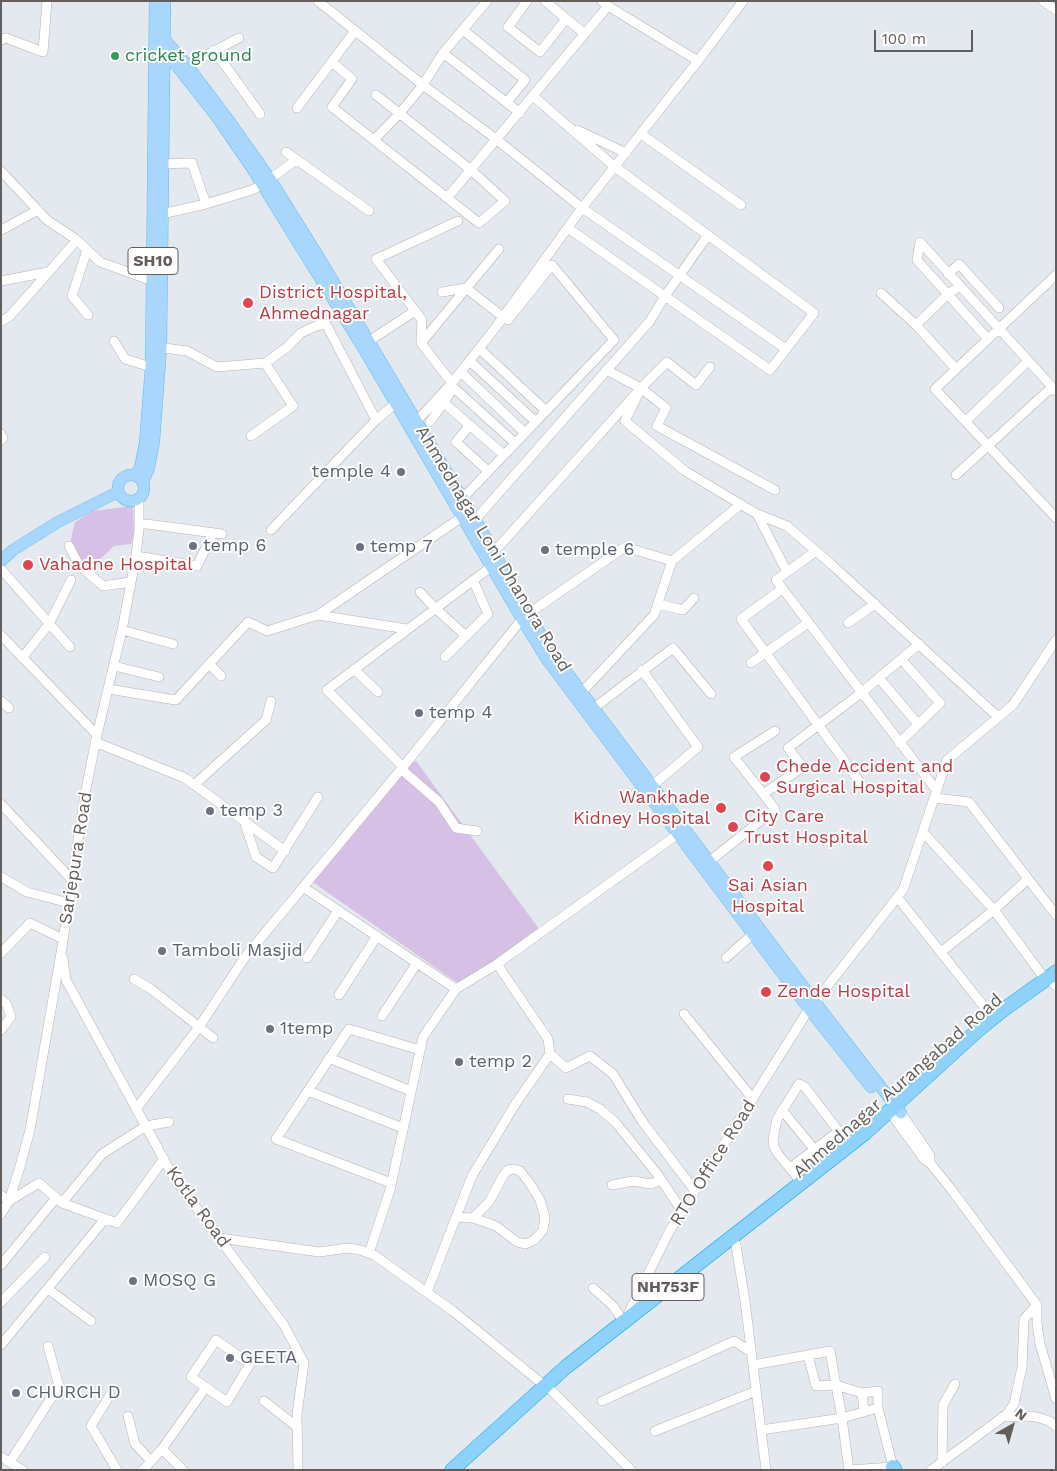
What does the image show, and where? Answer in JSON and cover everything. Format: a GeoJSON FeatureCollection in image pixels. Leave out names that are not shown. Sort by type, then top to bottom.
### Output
{"type":"FeatureCollection","features":[{"type":"Feature","properties":{"kind":"highway","name":"NH753F"},"geometry":{"type":"LineString","coordinates":[[452,1470],[548,1389],[566,1367],[849,1145],[895,1112],[993,1018],[1053,980]]}},
{"type":"Feature","properties":{"kind":"highway","name":"Ahmednagar Aurangabad Road"},"geometry":{"type":"LineString","coordinates":[[465,1470],[548,1389],[736,1245],[895,1112],[982,1036],[1053,980]]}},
{"type":"Feature","properties":{"kind":"main road","name":"SH10"},"geometry":{"type":"LineString","coordinates":[[155,1],[160,42]]}},
{"type":"Feature","properties":{"kind":"main road","name":"SH10"},"geometry":{"type":"LineString","coordinates":[[139,479],[145,443],[151,367],[156,346],[153,281],[157,215],[160,42],[165,1]]}},
{"type":"Feature","properties":{"kind":"main road","name":"Ahmednagar Loni Dhanora Road"},"geometry":{"type":"LineString","coordinates":[[160,42],[227,118],[395,404],[412,425],[462,499],[494,552],[548,661],[754,933],[895,1112]]}},
{"type":"Feature","properties":{"kind":"main road","name":"Ahmednagar Loni Dhanora Road"},"geometry":{"type":"LineString","coordinates":[[266,182],[369,341],[412,425],[491,567],[525,617],[710,861],[812,1005]]}},
{"type":"Feature","properties":{"kind":"main road","name":"SH10"},"geometry":{"type":"LineString","coordinates":[[139,479],[149,468],[154,441],[156,346],[163,256],[157,215]]}},
{"type":"Feature","properties":{"kind":"main road"},"geometry":{"type":"LineString","coordinates":[[128,475],[139,479],[145,488],[139,499],[133,501],[127,501],[118,492],[119,481],[128,475]]}},
{"type":"Feature","properties":{"kind":"main road"},"geometry":{"type":"LineString","coordinates":[[1,561],[13,550],[58,522],[118,492]]}},
{"type":"Feature","properties":{"kind":"street"},"geometry":{"type":"LineString","coordinates":[[1,40],[6,38],[43,52],[47,1]]}},
{"type":"Feature","properties":{"kind":"street"},"geometry":{"type":"LineString","coordinates":[[318,1],[582,208],[786,349]]}},
{"type":"Feature","properties":{"kind":"street"},"geometry":{"type":"LineString","coordinates":[[374,140],[423,85],[443,53],[487,1]]}},
{"type":"Feature","properties":{"kind":"street"},"geometry":{"type":"LineString","coordinates":[[527,1],[508,27],[540,52],[566,19]]}},
{"type":"Feature","properties":{"kind":"street"},"geometry":{"type":"LineString","coordinates":[[545,1],[585,34]]}},
{"type":"Feature","properties":{"kind":"street"},"geometry":{"type":"LineString","coordinates":[[430,422],[453,386],[582,208],[743,1]]}},
{"type":"Feature","properties":{"kind":"street"},"geometry":{"type":"LineString","coordinates":[[1043,1],[1056,10]]}},
{"type":"Feature","properties":{"kind":"street"},"geometry":{"type":"LineString","coordinates":[[447,198],[585,34],[605,4],[698,61]]}},
{"type":"Feature","properties":{"kind":"street"},"geometry":{"type":"LineString","coordinates":[[462,30],[525,80],[506,102]]}},
{"type":"Feature","properties":{"kind":"street"},"geometry":{"type":"LineString","coordinates":[[297,108],[355,31]]}},
{"type":"Feature","properties":{"kind":"street"},"geometry":{"type":"LineString","coordinates":[[183,68],[239,38]]}},
{"type":"Feature","properties":{"kind":"street"},"geometry":{"type":"LineString","coordinates":[[214,50],[260,114]]}},
{"type":"Feature","properties":{"kind":"street"},"geometry":{"type":"LineString","coordinates":[[443,53],[520,112]]}},
{"type":"Feature","properties":{"kind":"street"},"geometry":{"type":"LineString","coordinates":[[332,62],[352,79],[332,107],[479,223],[505,201],[471,170],[376,95]]}},
{"type":"Feature","properties":{"kind":"street"},"geometry":{"type":"LineString","coordinates":[[533,96],[615,167],[814,313],[770,370],[568,228]]}},
{"type":"Feature","properties":{"kind":"street"},"geometry":{"type":"LineString","coordinates":[[567,125],[626,153]]}},
{"type":"Feature","properties":{"kind":"street"},"geometry":{"type":"LineString","coordinates":[[641,134],[741,205]]}},
{"type":"Feature","properties":{"kind":"street"},"geometry":{"type":"LineString","coordinates":[[286,152],[369,211]]}},
{"type":"Feature","properties":{"kind":"street"},"geometry":{"type":"LineString","coordinates":[[157,215],[206,204],[252,190],[296,160]]}},
{"type":"Feature","properties":{"kind":"street"},"geometry":{"type":"LineString","coordinates":[[157,164],[192,163],[206,204]]}},
{"type":"Feature","properties":{"kind":"street"},"geometry":{"type":"LineString","coordinates":[[1,170],[47,220],[77,240],[100,262],[153,281]]}},
{"type":"Feature","properties":{"kind":"street"},"geometry":{"type":"LineString","coordinates":[[1,230],[38,210]]}},
{"type":"Feature","properties":{"kind":"street"},"geometry":{"type":"LineString","coordinates":[[458,221],[376,259],[422,320],[421,343],[453,386],[515,443]]}},
{"type":"Feature","properties":{"kind":"street"},"geometry":{"type":"LineString","coordinates":[[475,520],[650,321],[665,296],[708,235]]}},
{"type":"Feature","properties":{"kind":"street"},"geometry":{"type":"LineString","coordinates":[[1,321],[10,316],[77,240]]}},
{"type":"Feature","properties":{"kind":"street"},"geometry":{"type":"LineString","coordinates":[[956,475],[1054,389],[920,242],[917,260],[988,339]]}},
{"type":"Feature","properties":{"kind":"street"},"geometry":{"type":"LineString","coordinates":[[421,343],[499,249]]}},
{"type":"Feature","properties":{"kind":"street"},"geometry":{"type":"LineString","coordinates":[[87,250],[72,296],[88,315]]}},
{"type":"Feature","properties":{"kind":"street"},"geometry":{"type":"LineString","coordinates":[[948,274],[959,264],[999,308]]}},
{"type":"Feature","properties":{"kind":"street"},"geometry":{"type":"LineString","coordinates":[[412,425],[464,376],[552,265],[614,340],[462,499]]}},
{"type":"Feature","properties":{"kind":"street"},"geometry":{"type":"LineString","coordinates":[[1,281],[48,272]]}},
{"type":"Feature","properties":{"kind":"street"},"geometry":{"type":"LineString","coordinates":[[1056,275],[935,389],[1056,518]]}},
{"type":"Feature","properties":{"kind":"street"},"geometry":{"type":"LineString","coordinates":[[916,325],[948,294],[960,286]]}},
{"type":"Feature","properties":{"kind":"street"},"geometry":{"type":"LineString","coordinates":[[969,297],[979,286]]}},
{"type":"Feature","properties":{"kind":"street"},"geometry":{"type":"LineString","coordinates":[[442,292],[466,288],[504,317]]}},
{"type":"Feature","properties":{"kind":"street"},"geometry":{"type":"LineString","coordinates":[[881,293],[916,325],[956,369]]}},
{"type":"Feature","properties":{"kind":"street"},"geometry":{"type":"LineString","coordinates":[[369,341],[416,311]]}},
{"type":"Feature","properties":{"kind":"street"},"geometry":{"type":"LineString","coordinates":[[156,346],[187,351],[217,367],[265,363],[286,348],[301,333],[316,326],[326,324],[376,420]]}},
{"type":"Feature","properties":{"kind":"street"},"geometry":{"type":"LineString","coordinates":[[114,341],[125,359],[151,367]]}},
{"type":"Feature","properties":{"kind":"street"},"geometry":{"type":"LineString","coordinates":[[483,352],[546,411]]}},
{"type":"Feature","properties":{"kind":"street"},"geometry":{"type":"LineString","coordinates":[[494,552],[641,388],[667,362],[696,385],[710,367]]}},
{"type":"Feature","properties":{"kind":"street"},"geometry":{"type":"LineString","coordinates":[[966,421],[1028,362]]}},
{"type":"Feature","properties":{"kind":"street"},"geometry":{"type":"LineString","coordinates":[[251,436],[293,406],[265,363]]}},
{"type":"Feature","properties":{"kind":"street"},"geometry":{"type":"LineString","coordinates":[[473,364],[536,422]]}},
{"type":"Feature","properties":{"kind":"street"},"geometry":{"type":"LineString","coordinates":[[606,370],[641,388],[666,408],[656,426],[775,490]]}},
{"type":"Feature","properties":{"kind":"street"},"geometry":{"type":"LineString","coordinates":[[464,376],[525,433]]}},
{"type":"Feature","properties":{"kind":"street"},"geometry":{"type":"LineString","coordinates":[[569,386],[582,397]]}},
{"type":"Feature","properties":{"kind":"street"},"geometry":{"type":"LineString","coordinates":[[641,388],[625,421],[685,471],[757,514],[787,526],[998,717]]}},
{"type":"Feature","properties":{"kind":"street"},"geometry":{"type":"LineString","coordinates":[[443,402],[504,455]]}},
{"type":"Feature","properties":{"kind":"street"},"geometry":{"type":"LineString","coordinates":[[271,530],[376,420],[395,404]]}},
{"type":"Feature","properties":{"kind":"street"},"geometry":{"type":"LineString","coordinates":[[470,425],[456,442],[488,472]]}},
{"type":"Feature","properties":{"kind":"street"},"geometry":{"type":"LineString","coordinates":[[1,434],[3,438],[1,440]]}},
{"type":"Feature","properties":{"kind":"street","name":"Sarjepura Road"},"geometry":{"type":"LineString","coordinates":[[1,1214],[9,1201],[20,1170],[30,1130],[63,943],[85,794],[122,630],[136,556],[140,523],[139,499]]}},
{"type":"Feature","properties":{"kind":"street"},"geometry":{"type":"LineString","coordinates":[[582,692],[654,615],[672,561],[741,504]]}},
{"type":"Feature","properties":{"kind":"street"},"geometry":{"type":"LineString","coordinates":[[757,514],[787,572]]}},
{"type":"Feature","properties":{"kind":"street"},"geometry":{"type":"LineString","coordinates":[[108,689],[176,700],[248,622],[267,631],[318,616],[462,517]]}},
{"type":"Feature","properties":{"kind":"street"},"geometry":{"type":"LineString","coordinates":[[136,556],[197,566],[217,533],[140,523]]}},
{"type":"Feature","properties":{"kind":"street"},"geometry":{"type":"LineString","coordinates":[[69,546],[79,565],[104,586],[131,582]]}},
{"type":"Feature","properties":{"kind":"street"},"geometry":{"type":"LineString","coordinates":[[136,1109],[199,1027],[245,957],[525,617],[625,547],[672,561]]}},
{"type":"Feature","properties":{"kind":"street"},"geometry":{"type":"LineString","coordinates":[[816,551],[776,580],[936,795],[968,802],[1056,916]]}},
{"type":"Feature","properties":{"kind":"street"},"geometry":{"type":"LineString","coordinates":[[477,831],[456,828],[439,802],[402,768],[328,690],[491,567]]}},
{"type":"Feature","properties":{"kind":"street"},"geometry":{"type":"LineString","coordinates":[[1,569],[70,647]]}},
{"type":"Feature","properties":{"kind":"street"},"geometry":{"type":"LineString","coordinates":[[22,658],[49,624],[71,580]]}},
{"type":"Feature","properties":{"kind":"street"},"geometry":{"type":"LineString","coordinates":[[445,657],[488,614],[473,580]]}},
{"type":"Feature","properties":{"kind":"street"},"geometry":{"type":"LineString","coordinates":[[782,589],[741,619],[862,785]]}},
{"type":"Feature","properties":{"kind":"street"},"geometry":{"type":"LineString","coordinates":[[420,592],[466,636]]}},
{"type":"Feature","properties":{"kind":"street"},"geometry":{"type":"LineString","coordinates":[[658,604],[683,610],[694,598]]}},
{"type":"Feature","properties":{"kind":"street"},"geometry":{"type":"LineString","coordinates":[[848,623],[875,604]]}},
{"type":"Feature","properties":{"kind":"street"},"geometry":{"type":"LineString","coordinates":[[318,616],[407,629]]}},
{"type":"Feature","properties":{"kind":"street"},"geometry":{"type":"LineString","coordinates":[[751,663],[808,623]]}},
{"type":"Feature","properties":{"kind":"street"},"geometry":{"type":"LineString","coordinates":[[122,630],[173,644]]}},
{"type":"Feature","properties":{"kind":"street"},"geometry":{"type":"LineString","coordinates":[[1,636],[96,739],[185,778],[285,850]]}},
{"type":"Feature","properties":{"kind":"street","name":"RTO Office Road"},"geometry":{"type":"LineString","coordinates":[[624,1322],[670,1230],[812,1005],[903,890],[947,760],[1013,704],[1056,640]]}},
{"type":"Feature","properties":{"kind":"street"},"geometry":{"type":"LineString","coordinates":[[763,794],[803,767],[788,748],[879,678],[919,644]]}},
{"type":"Feature","properties":{"kind":"street"},"geometry":{"type":"LineString","coordinates":[[594,708],[673,648],[711,694]]}},
{"type":"Feature","properties":{"kind":"street"},"geometry":{"type":"LineString","coordinates":[[899,743],[940,702],[901,659]]}},
{"type":"Feature","properties":{"kind":"street"},"geometry":{"type":"LineString","coordinates":[[209,664],[221,676]]}},
{"type":"Feature","properties":{"kind":"street"},"geometry":{"type":"LineString","coordinates":[[114,666],[159,677]]}},
{"type":"Feature","properties":{"kind":"street"},"geometry":{"type":"LineString","coordinates":[[354,669],[378,692]]}},
{"type":"Feature","properties":{"kind":"street"},"geometry":{"type":"LineString","coordinates":[[642,670],[698,747],[652,786]]}},
{"type":"Feature","properties":{"kind":"street"},"geometry":{"type":"LineString","coordinates":[[879,678],[918,724]]}},
{"type":"Feature","properties":{"kind":"street"},"geometry":{"type":"LineString","coordinates":[[1,701],[9,708]]}},
{"type":"Feature","properties":{"kind":"street"},"geometry":{"type":"LineString","coordinates":[[194,785],[266,720],[271,702]]}},
{"type":"Feature","properties":{"kind":"street"},"geometry":{"type":"LineString","coordinates":[[710,861],[774,810],[734,757],[775,731]]}},
{"type":"Feature","properties":{"kind":"street"},"geometry":{"type":"LineString","coordinates":[[244,821],[256,857],[273,868],[318,797]]}},
{"type":"Feature","properties":{"kind":"street"},"geometry":{"type":"LineString","coordinates":[[1,804],[72,880]]}},
{"type":"Feature","properties":{"kind":"street"},"geometry":{"type":"LineString","coordinates":[[923,832],[994,910],[1053,980]]}},
{"type":"Feature","properties":{"kind":"street"},"geometry":{"type":"LineString","coordinates":[[369,1253],[391,1183],[423,1037],[456,989],[497,964],[678,834]]}},
{"type":"Feature","properties":{"kind":"street"},"geometry":{"type":"LineString","coordinates":[[1,877],[27,892],[69,903]]}},
{"type":"Feature","properties":{"kind":"street"},"geometry":{"type":"LineString","coordinates":[[941,952],[994,910],[1028,879]]}},
{"type":"Feature","properties":{"kind":"street"},"geometry":{"type":"LineString","coordinates":[[303,887],[456,989]]}},
{"type":"Feature","properties":{"kind":"street"},"geometry":{"type":"LineString","coordinates":[[897,898],[993,1018]]}},
{"type":"Feature","properties":{"kind":"street"},"geometry":{"type":"LineString","coordinates":[[307,958],[338,911]]}},
{"type":"Feature","properties":{"kind":"street"},"geometry":{"type":"LineString","coordinates":[[1,953],[30,923],[63,943]]}},
{"type":"Feature","properties":{"kind":"street"},"geometry":{"type":"LineString","coordinates":[[726,958],[754,933]]}},
{"type":"Feature","properties":{"kind":"street"},"geometry":{"type":"LineString","coordinates":[[339,995],[377,936]]}},
{"type":"Feature","properties":{"kind":"street","name":"Kotla Road"},"geometry":{"type":"LineString","coordinates":[[63,943],[66,980],[174,1178],[284,1325],[304,1363],[297,1414],[298,1470]]}},
{"type":"Feature","properties":{"kind":"street"},"geometry":{"type":"LineString","coordinates":[[382,1016],[417,963]]}},
{"type":"Feature","properties":{"kind":"street"},"geometry":{"type":"LineString","coordinates":[[497,964],[548,1039],[550,1054],[566,1068],[590,1056],[613,1074],[642,1122],[695,1191]]}},
{"type":"Feature","properties":{"kind":"street"},"geometry":{"type":"LineString","coordinates":[[134,979],[152,989],[213,1038]]}},
{"type":"Feature","properties":{"kind":"street"},"geometry":{"type":"LineString","coordinates":[[1,999],[7,1005],[11,1017],[1,1030]]}},
{"type":"Feature","properties":{"kind":"street"},"geometry":{"type":"LineString","coordinates":[[684,1014],[753,1099]]}},
{"type":"Feature","properties":{"kind":"street"},"geometry":{"type":"LineString","coordinates":[[391,1183],[276,1139],[349,1028],[420,1050]]}},
{"type":"Feature","properties":{"kind":"street"},"geometry":{"type":"LineString","coordinates":[[427,1292],[472,1176],[516,1103],[550,1054]]}},
{"type":"Feature","properties":{"kind":"street"},"geometry":{"type":"LineString","coordinates":[[329,1058],[411,1091]]}},
{"type":"Feature","properties":{"kind":"street"},"geometry":{"type":"LineString","coordinates":[[802,1183],[774,1147],[773,1139],[777,1118],[799,1084],[805,1087],[849,1145]]}},
{"type":"Feature","properties":{"kind":"street"},"geometry":{"type":"LineString","coordinates":[[308,1092],[403,1128]]}},
{"type":"Feature","properties":{"kind":"street"},"geometry":{"type":"LineString","coordinates":[[568,1099],[587,1102],[616,1123],[632,1140],[682,1211]]}},
{"type":"Feature","properties":{"kind":"street"},"geometry":{"type":"LineString","coordinates":[[782,1110],[814,1149]]}},
{"type":"Feature","properties":{"kind":"street"},"geometry":{"type":"LineString","coordinates":[[895,1112],[925,1148],[930,1156],[930,1163],[997,1250],[1037,1306],[1038,1334],[1056,1399]]}},
{"type":"Feature","properties":{"kind":"street"},"geometry":{"type":"LineString","coordinates":[[1,1265],[102,1154],[146,1126],[169,1122]]}},
{"type":"Feature","properties":{"kind":"street"},"geometry":{"type":"LineString","coordinates":[[790,1168],[839,1132]]}},
{"type":"Feature","properties":{"kind":"street"},"geometry":{"type":"LineString","coordinates":[[1,1195],[9,1201],[39,1183],[59,1200],[117,1223],[164,1159]]}},
{"type":"Feature","properties":{"kind":"street"},"geometry":{"type":"LineString","coordinates":[[456,1217],[473,1218],[496,1226],[517,1242],[526,1244],[540,1235],[545,1218],[540,1200],[529,1182],[520,1171],[514,1169],[508,1170],[502,1176],[489,1202],[473,1218]]}},
{"type":"Feature","properties":{"kind":"street"},"geometry":{"type":"LineString","coordinates":[[612,1185],[633,1181],[651,1184],[662,1180]]}},
{"type":"Feature","properties":{"kind":"street"},"geometry":{"type":"LineString","coordinates":[[1,1345],[105,1219]]}},
{"type":"Feature","properties":{"kind":"street"},"geometry":{"type":"LineString","coordinates":[[220,1238],[319,1252],[348,1248],[374,1255],[453,1311],[548,1389],[631,1470]]}},
{"type":"Feature","properties":{"kind":"street"},"geometry":{"type":"LineString","coordinates":[[736,1245],[766,1470]]}},
{"type":"Feature","properties":{"kind":"street"},"geometry":{"type":"LineString","coordinates":[[1,1302],[45,1257]]}},
{"type":"Feature","properties":{"kind":"street"},"geometry":{"type":"LineString","coordinates":[[593,1288],[614,1306],[624,1322]]}},
{"type":"Feature","properties":{"kind":"street"},"geometry":{"type":"LineString","coordinates":[[48,1289],[91,1321]]}},
{"type":"Feature","properties":{"kind":"street"},"geometry":{"type":"LineString","coordinates":[[930,1470],[1007,1414],[1014,1404],[1022,1367],[1024,1319],[1037,1306]]}},
{"type":"Feature","properties":{"kind":"street"},"geometry":{"type":"LineString","coordinates":[[216,1340],[250,1364],[226,1402],[206,1387],[191,1377],[216,1340]]}},
{"type":"Feature","properties":{"kind":"street"},"geometry":{"type":"LineString","coordinates":[[602,1401],[734,1341],[751,1352]]}},
{"type":"Feature","properties":{"kind":"street"},"geometry":{"type":"LineString","coordinates":[[10,1462],[59,1386],[48,1346]]}},
{"type":"Feature","properties":{"kind":"street"},"geometry":{"type":"LineString","coordinates":[[753,1365],[808,1355],[830,1351],[836,1386],[842,1418],[849,1470],[894,1468],[878,1408],[878,1391],[862,1393],[836,1386],[816,1386],[808,1355]]}},
{"type":"Feature","properties":{"kind":"street"},"geometry":{"type":"LineString","coordinates":[[942,1462],[943,1405],[955,1384]]}},
{"type":"Feature","properties":{"kind":"street"},"geometry":{"type":"LineString","coordinates":[[143,1470],[162,1449],[206,1387]]}},
{"type":"Feature","properties":{"kind":"street"},"geometry":{"type":"LineString","coordinates":[[655,1431],[756,1391]]}},
{"type":"Feature","properties":{"kind":"street"},"geometry":{"type":"LineString","coordinates":[[862,1393],[864,1412]]}},
{"type":"Feature","properties":{"kind":"street"},"geometry":{"type":"LineString","coordinates":[[110,1395],[91,1426],[117,1470]]}},
{"type":"Feature","properties":{"kind":"street"},"geometry":{"type":"LineString","coordinates":[[264,1401],[297,1427]]}},
{"type":"Feature","properties":{"kind":"street"},"geometry":{"type":"LineString","coordinates":[[761,1430],[842,1418],[878,1408]]}},
{"type":"Feature","properties":{"kind":"street"},"geometry":{"type":"LineString","coordinates":[[128,1416],[135,1444],[151,1461]]}},
{"type":"Feature","properties":{"kind":"street"},"geometry":{"type":"LineString","coordinates":[[1002,1417],[1037,1417],[1049,1421],[1056,1426]]}},
{"type":"Feature","properties":{"kind":"street"},"geometry":{"type":"LineString","coordinates":[[162,1449],[183,1470]]}},
{"type":"Feature","properties":{"kind":"street"},"geometry":{"type":"LineString","coordinates":[[1,1457],[23,1470]]}},
{"type":"Feature","properties":{"kind":"shaded area"},"geometry":{"type":"Polygon","coordinates":[[[133,506],[134,532],[131,544],[114,546],[93,566],[82,562],[70,543],[75,522],[93,511],[133,506]]]}},
{"type":"Feature","properties":{"kind":"shaded area"},"geometry":{"type":"Polygon","coordinates":[[[416,761],[542,933],[459,984],[308,879],[403,767],[416,761]]]}},
{"type":"Feature","properties":{"kind":"place","name":"cricket ground"},"geometry":{"type":"Point","coordinates":[115,56]}},
{"type":"Feature","properties":{"kind":"place","name":"District Hospital, Ahmednagar"},"geometry":{"type":"Point","coordinates":[248,303]}},
{"type":"Feature","properties":{"kind":"place","name":"temple 4"},"geometry":{"type":"Point","coordinates":[401,472]}},
{"type":"Feature","properties":{"kind":"place","name":"temp 6"},"geometry":{"type":"Point","coordinates":[193,546]}},
{"type":"Feature","properties":{"kind":"place","name":"temp 7"},"geometry":{"type":"Point","coordinates":[360,547]}},
{"type":"Feature","properties":{"kind":"place","name":"temple 6"},"geometry":{"type":"Point","coordinates":[545,550]}},
{"type":"Feature","properties":{"kind":"place","name":"Vahadne Hospital"},"geometry":{"type":"Point","coordinates":[28,565]}},
{"type":"Feature","properties":{"kind":"place","name":"temp 4"},"geometry":{"type":"Point","coordinates":[419,713]}},
{"type":"Feature","properties":{"kind":"place","name":"Chede Accident and Surgical Hospital"},"geometry":{"type":"Point","coordinates":[765,777]}},
{"type":"Feature","properties":{"kind":"place","name":"Wankhade Kidney Hospital"},"geometry":{"type":"Point","coordinates":[721,808]}},
{"type":"Feature","properties":{"kind":"place","name":"temp 3"},"geometry":{"type":"Point","coordinates":[210,811]}},
{"type":"Feature","properties":{"kind":"place","name":"City Care Trust Hospital"},"geometry":{"type":"Point","coordinates":[733,827]}},
{"type":"Feature","properties":{"kind":"place","name":"Sai Asian Hospital"},"geometry":{"type":"Point","coordinates":[768,866]}},
{"type":"Feature","properties":{"kind":"place","name":"Tamboli Masjid"},"geometry":{"type":"Point","coordinates":[162,951]}},
{"type":"Feature","properties":{"kind":"place","name":"Zende Hospital"},"geometry":{"type":"Point","coordinates":[766,992]}},
{"type":"Feature","properties":{"kind":"place","name":"1temp"},"geometry":{"type":"Point","coordinates":[270,1029]}},
{"type":"Feature","properties":{"kind":"place","name":"temp 2"},"geometry":{"type":"Point","coordinates":[459,1062]}},
{"type":"Feature","properties":{"kind":"place","name":"MOSQ G"},"geometry":{"type":"Point","coordinates":[133,1281]}},
{"type":"Feature","properties":{"kind":"place","name":"GEETA"},"geometry":{"type":"Point","coordinates":[230,1358]}},
{"type":"Feature","properties":{"kind":"place","name":"CHURCH D"},"geometry":{"type":"Point","coordinates":[16,1393]}}]}
